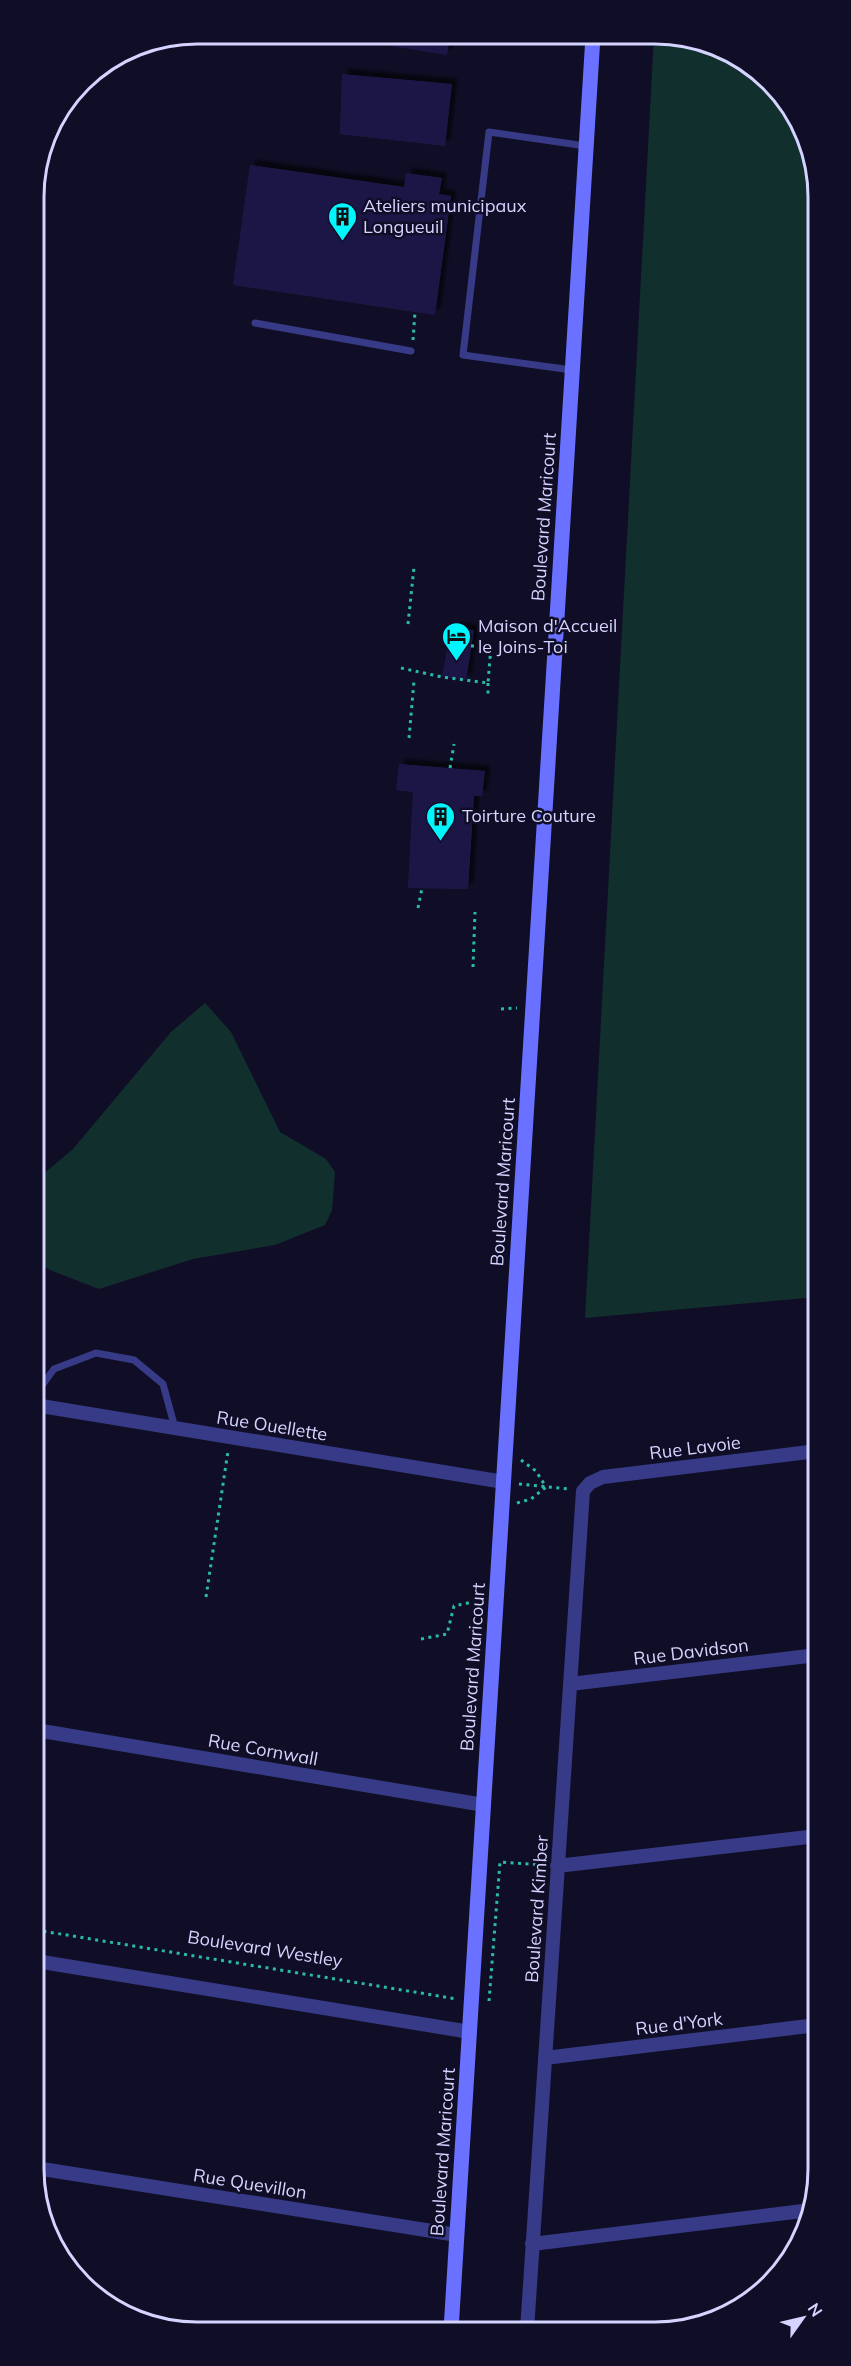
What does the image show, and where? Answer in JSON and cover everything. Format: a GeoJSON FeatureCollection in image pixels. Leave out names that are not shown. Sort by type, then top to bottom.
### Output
{"type":"FeatureCollection","features":[{"type":"Feature","properties":{"kind":"street","name":"Boulevard Maricourt"},"geometry":{"type":"LineString","coordinates":[[452,2322],[592,44]]}},
{"type":"Feature","properties":{"kind":"street","name":"Rue Ouellette"},"geometry":{"type":"LineString","coordinates":[[43,1406],[504,1482]]}},
{"type":"Feature","properties":{"kind":"street","name":"Rue Lavoie"},"geometry":{"type":"LineString","coordinates":[[576,1490],[603,1478],[807,1452]]}},
{"type":"Feature","properties":{"kind":"street","name":"Boulevard Kimber"},"geometry":{"type":"LineString","coordinates":[[527,2322],[545,2058],[551,1866],[570,1684],[576,1490]]}},
{"type":"Feature","properties":{"kind":"street","name":"Rue Davidson"},"geometry":{"type":"LineString","coordinates":[[570,1684],[807,1656]]}},
{"type":"Feature","properties":{"kind":"street","name":"Rue Cornwall"},"geometry":{"type":"LineString","coordinates":[[43,1731],[484,1805]]}},
{"type":"Feature","properties":{"kind":"street"},"geometry":{"type":"LineString","coordinates":[[551,1866],[807,1837]]}},
{"type":"Feature","properties":{"kind":"street"},"geometry":{"type":"LineString","coordinates":[[43,1962],[470,2032]]}},
{"type":"Feature","properties":{"kind":"street","name":"Rue d'York"},"geometry":{"type":"LineString","coordinates":[[545,2058],[807,2026]]}},
{"type":"Feature","properties":{"kind":"street","name":"Rue Quevillon"},"geometry":{"type":"LineString","coordinates":[[43,2169],[457,2235]]}},
{"type":"Feature","properties":{"kind":"street"},"geometry":{"type":"LineString","coordinates":[[532,2244],[801,2211]]}},
{"type":"Feature","properties":{"kind":"lane"},"geometry":{"type":"LineString","coordinates":[[572,370],[463,355],[489,132],[586,146]]}},
{"type":"Feature","properties":{"kind":"lane"},"geometry":{"type":"LineString","coordinates":[[255,323],[411,351]]}},
{"type":"Feature","properties":{"kind":"lane"},"geometry":{"type":"LineString","coordinates":[[43,1384],[54,1369],[96,1353],[134,1360],[163,1384],[175,1428]]}},
{"type":"Feature","properties":{"kind":"path"},"geometry":{"type":"LineString","coordinates":[[411,351],[415,312]]}},
{"type":"Feature","properties":{"kind":"path"},"geometry":{"type":"LineString","coordinates":[[408,624],[414,567]]}},
{"type":"Feature","properties":{"kind":"path"},"geometry":{"type":"LineString","coordinates":[[471,646],[491,646],[488,694]]}},
{"type":"Feature","properties":{"kind":"path"},"geometry":{"type":"LineString","coordinates":[[401,668],[442,677],[488,683]]}},
{"type":"Feature","properties":{"kind":"path"},"geometry":{"type":"LineString","coordinates":[[409,738],[414,681]]}},
{"type":"Feature","properties":{"kind":"path"},"geometry":{"type":"LineString","coordinates":[[450,768],[454,744]]}},
{"type":"Feature","properties":{"kind":"path"},"geometry":{"type":"LineString","coordinates":[[418,908],[422,888]]}},
{"type":"Feature","properties":{"kind":"path"},"geometry":{"type":"LineString","coordinates":[[474,967],[475,912]]}},
{"type":"Feature","properties":{"kind":"path"},"geometry":{"type":"LineString","coordinates":[[206,1598],[230,1437]]}},
{"type":"Feature","properties":{"kind":"path"},"geometry":{"type":"LineString","coordinates":[[519,1459],[536,1471],[546,1486]]}},
{"type":"Feature","properties":{"kind":"path"},"geometry":{"type":"LineString","coordinates":[[504,1482],[576,1490]]}},
{"type":"Feature","properties":{"kind":"path"},"geometry":{"type":"LineString","coordinates":[[517,1503],[531,1499],[546,1486]]}},
{"type":"Feature","properties":{"kind":"path"},"geometry":{"type":"LineString","coordinates":[[421,1639],[447,1634],[454,1606],[497,1598]]}},
{"type":"Feature","properties":{"kind":"path","name":"Boulevard Westley"},"geometry":{"type":"LineString","coordinates":[[43,1931],[489,2005],[500,1862],[551,1866]]}},
{"type":"Feature","properties":{"kind":"green space"},"geometry":{"type":"Polygon","coordinates":[[[654,44],[675,45],[685,46],[722,59],[740,69],[763,88],[782,111],[792,129],[805,166],[808,196],[807,1298],[585,1318],[654,44]]]}},
{"type":"Feature","properties":{"kind":"green space"},"geometry":{"type":"Polygon","coordinates":[[[205,1003],[231,1032],[280,1132],[326,1159],[335,1172],[332,1210],[325,1225],[275,1245],[193,1259],[99,1289],[50,1270],[43,1265],[44,1174],[73,1149],[171,1032],[205,1003]]]}},
{"type":"Feature","properties":{"kind":"building"},"geometry":{"type":"Polygon","coordinates":[[[379,44],[449,44],[447,55],[379,44]]]}},
{"type":"Feature","properties":{"kind":"building"},"geometry":{"type":"Polygon","coordinates":[[[342,74],[452,84],[445,146],[340,134],[342,74]]]}},
{"type":"Feature","properties":{"kind":"building","name":"Ateliers municipaux Longueuil"},"geometry":{"type":"Polygon","coordinates":[[[250,165],[404,187],[406,173],[442,178],[439,194],[451,196],[435,315],[233,285],[250,165]]]}},
{"type":"Feature","properties":{"kind":"building","name":"Maison d'Accueil le Joins-Toi"},"geometry":{"type":"Polygon","coordinates":[[[451,628],[474,630],[466,680],[442,677],[451,628]]]}},
{"type":"Feature","properties":{"kind":"building","name":"Toirture Couture"},"geometry":{"type":"Polygon","coordinates":[[[399,764],[485,771],[482,796],[474,796],[468,889],[408,888],[413,792],[396,790],[399,764]]]}},
{"type":"Feature","properties":{"kind":"place","name":"Ateliers municipaux Longueuil"},"geometry":{"type":"Point","coordinates":[342,242]}},
{"type":"Feature","properties":{"kind":"place","name":"Maison d'Accueil le Joins-Toi"},"geometry":{"type":"Point","coordinates":[457,662]}},
{"type":"Feature","properties":{"kind":"place","name":"Toirture Couture"},"geometry":{"type":"Point","coordinates":[441,842]}}]}
